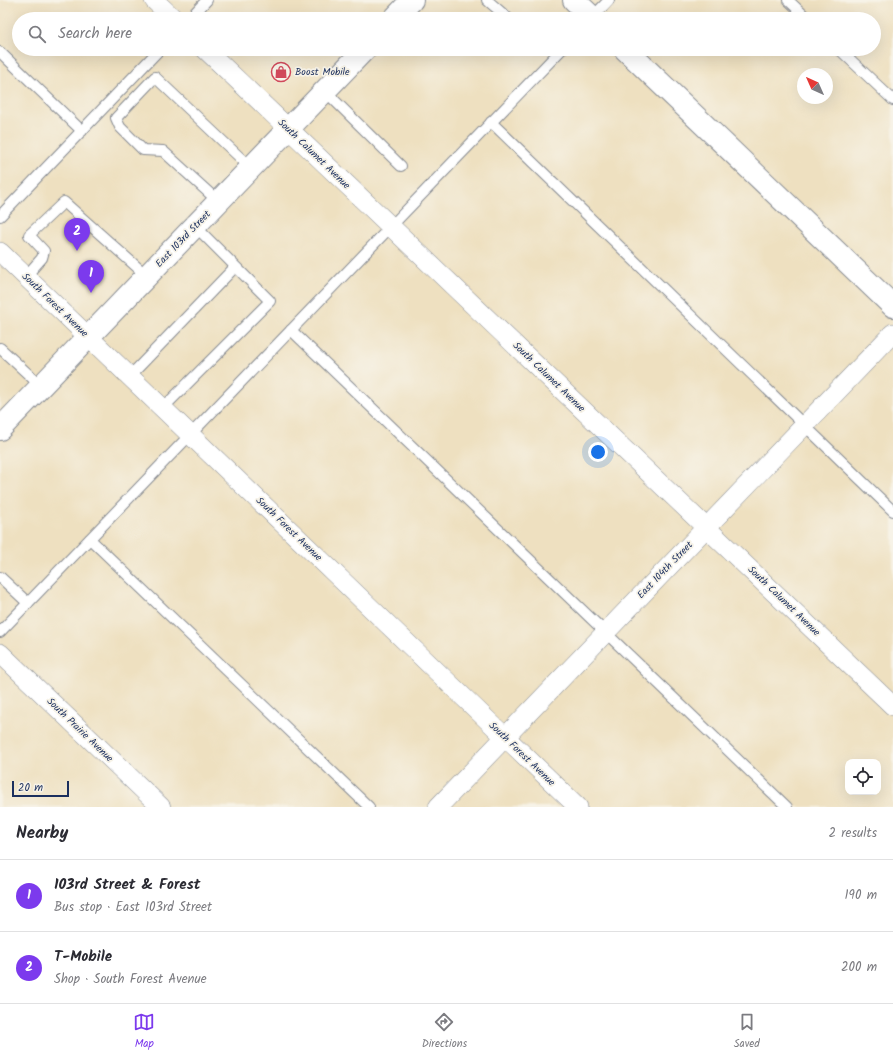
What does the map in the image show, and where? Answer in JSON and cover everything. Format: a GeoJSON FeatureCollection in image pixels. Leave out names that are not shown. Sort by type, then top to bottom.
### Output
{"type":"FeatureCollection","features":[{"type":"Feature","properties":{"kind":"main road"},"geometry":{"type":"LineString","coordinates":[[574,0],[586,12]]}},
{"type":"Feature","properties":{"kind":"main road","name":"East 103rd Street"},"geometry":{"type":"LineString","coordinates":[[0,429],[358,56]]}},
{"type":"Feature","properties":{"kind":"main road"},"geometry":{"type":"LineString","coordinates":[[632,56],[893,306]]}},
{"type":"Feature","properties":{"kind":"street"},"geometry":{"type":"LineString","coordinates":[[154,0],[167,12]]}},
{"type":"Feature","properties":{"kind":"street","name":"South Calumet Avenue"},"geometry":{"type":"LineString","coordinates":[[212,56],[893,706]]}},
{"type":"Feature","properties":{"kind":"street","name":"South Forest Avenue"},"geometry":{"type":"LineString","coordinates":[[0,252],[578,807]]}},
{"type":"Feature","properties":{"kind":"street","name":"East 104th Street"},"geometry":{"type":"LineString","coordinates":[[438,807],[893,333]]}},
{"type":"Feature","properties":{"kind":"street","name":"South Prairie Avenue"},"geometry":{"type":"LineString","coordinates":[[0,653],[161,807]]}},
{"type":"Feature","properties":{"kind":"lane"},"geometry":{"type":"LineString","coordinates":[[196,12],[207,0]]}},
{"type":"Feature","properties":{"kind":"lane"},"geometry":{"type":"LineString","coordinates":[[487,0],[501,12]]}},
{"type":"Feature","properties":{"kind":"lane"},"geometry":{"type":"LineString","coordinates":[[598,12],[609,0]]}},
{"type":"Feature","properties":{"kind":"lane"},"geometry":{"type":"LineString","coordinates":[[788,0],[801,12]]}},
{"type":"Feature","properties":{"kind":"lane"},"geometry":{"type":"LineString","coordinates":[[0,52],[82,131]]}},
{"type":"Feature","properties":{"kind":"lane"},"geometry":{"type":"LineString","coordinates":[[0,216],[153,56]]}},
{"type":"Feature","properties":{"kind":"lane"},"geometry":{"type":"LineString","coordinates":[[0,632],[491,122],[552,56]]}},
{"type":"Feature","properties":{"kind":"lane"},"geometry":{"type":"LineString","coordinates":[[846,56],[893,100]]}},
{"type":"Feature","properties":{"kind":"lane"},"geometry":{"type":"LineString","coordinates":[[218,202],[163,151],[143,150],[120,127],[116,118],[155,77],[251,168]]}},
{"type":"Feature","properties":{"kind":"lane"},"geometry":{"type":"LineString","coordinates":[[325,91],[401,166]]}},
{"type":"Feature","properties":{"kind":"lane"},"geometry":{"type":"LineString","coordinates":[[491,122],[893,511]]}},
{"type":"Feature","properties":{"kind":"lane"},"geometry":{"type":"LineString","coordinates":[[26,276],[42,258],[44,251],[29,236],[64,202],[147,276]]}},
{"type":"Feature","properties":{"kind":"lane"},"geometry":{"type":"LineString","coordinates":[[163,408],[270,301],[195,226]]}},
{"type":"Feature","properties":{"kind":"lane"},"geometry":{"type":"LineString","coordinates":[[130,376],[235,266]]}},
{"type":"Feature","properties":{"kind":"lane"},"geometry":{"type":"LineString","coordinates":[[291,330],[787,807]]}},
{"type":"Feature","properties":{"kind":"lane"},"geometry":{"type":"LineString","coordinates":[[0,348],[41,386]]}},
{"type":"Feature","properties":{"kind":"lane"},"geometry":{"type":"LineString","coordinates":[[90,539],[369,807]]}},
{"type":"Feature","properties":{"kind":"lane"},"geometry":{"type":"LineString","coordinates":[[0,577],[28,603]]}},
{"type":"Feature","properties":{"kind":"place","name":"Boost Mobile"},"geometry":{"type":"Point","coordinates":[281,72]}},
{"type":"Feature","properties":{"kind":"place","name":"T-Mobile"},"geometry":{"type":"Point","coordinates":[77,251]}},
{"type":"Feature","properties":{"kind":"place","name":"103rd Street & Forest"},"geometry":{"type":"Point","coordinates":[91,293]}}]}
